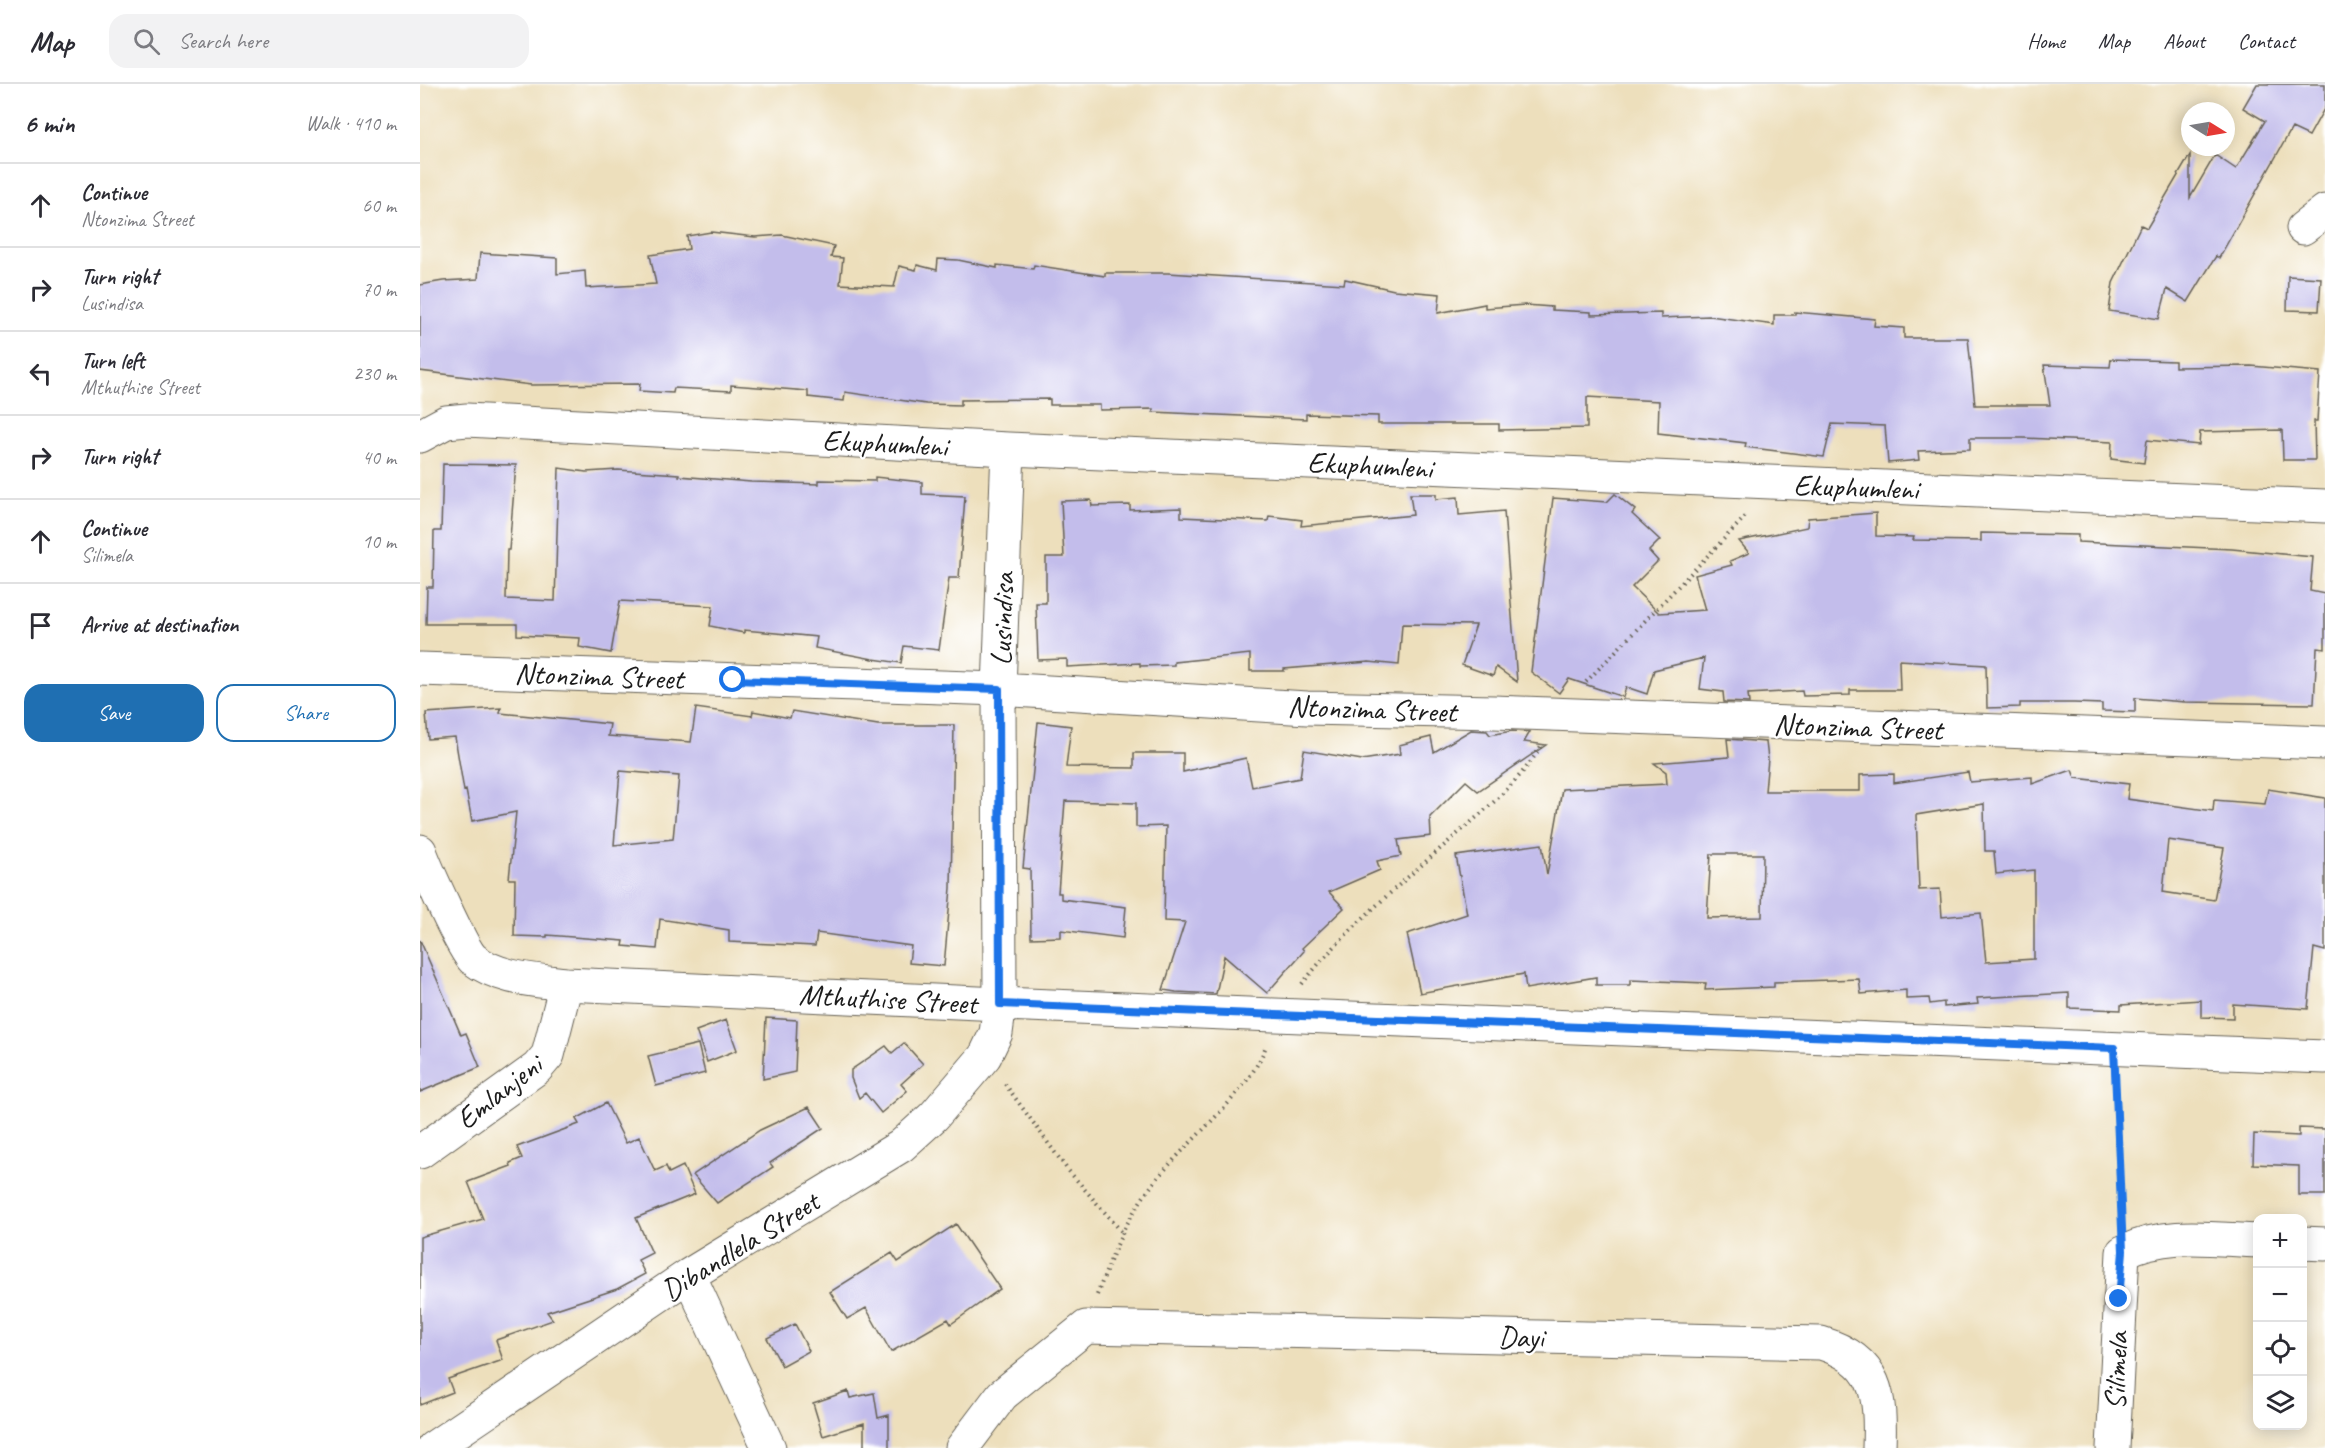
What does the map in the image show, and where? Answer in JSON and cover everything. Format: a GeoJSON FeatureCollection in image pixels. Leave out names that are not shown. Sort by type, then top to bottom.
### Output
{"type":"FeatureCollection","features":[{"type":"Feature","properties":{"kind":"street","name":"Ekuphumleni"},"geometry":{"type":"LineString","coordinates":[[420,436],[446,422],[467,420],[1008,449],[2325,506]]}},
{"type":"Feature","properties":{"kind":"street","name":"Lusindisa"},"geometry":{"type":"LineString","coordinates":[[1000,1004],[999,689],[1008,449]]}},
{"type":"Feature","properties":{"kind":"street","name":"Ntonzima Street"},"geometry":{"type":"LineString","coordinates":[[420,669],[999,689],[1307,708],[2325,743]]}},
{"type":"Feature","properties":{"kind":"street"},"geometry":{"type":"LineString","coordinates":[[420,851],[471,957],[490,969],[520,979],[566,984]]}},
{"type":"Feature","properties":{"kind":"street","name":"Mthuthise Street"},"geometry":{"type":"LineString","coordinates":[[566,984],[1000,1004],[1278,1013],[2325,1057]]}},
{"type":"Feature","properties":{"kind":"street","name":"Emlanjeni"},"geometry":{"type":"LineString","coordinates":[[420,1152],[537,1068],[548,1055],[566,984]]}},
{"type":"Feature","properties":{"kind":"street","name":"Dibandlela Street"},"geometry":{"type":"LineString","coordinates":[[433,1448],[689,1275],[901,1146],[934,1116],[985,1056],[996,1033],[1000,1004]]}},
{"type":"Feature","properties":{"kind":"street"},"geometry":{"type":"LineString","coordinates":[[2123,1251],[2145,1241],[2168,1238],[2253,1241]]}},
{"type":"Feature","properties":{"kind":"street"},"geometry":{"type":"LineString","coordinates":[[2307,1243],[2325,1244]]}},
{"type":"Feature","properties":{"kind":"street","name":"Silimela"},"geometry":{"type":"LineString","coordinates":[[2113,1448],[2123,1251]]}},
{"type":"Feature","properties":{"kind":"street"},"geometry":{"type":"LineString","coordinates":[[689,1275],[769,1448]]}},
{"type":"Feature","properties":{"kind":"street"},"geometry":{"type":"LineString","coordinates":[[962,1448],[1002,1395],[1086,1327]]}},
{"type":"Feature","properties":{"kind":"street","name":"Dayi"},"geometry":{"type":"LineString","coordinates":[[1086,1327],[1821,1343],[1844,1350],[1863,1366],[1874,1384],[1881,1410],[1879,1448]]}},
{"type":"Feature","properties":{"kind":"path"},"geometry":{"type":"LineString","coordinates":[[1086,1327],[1121,1231],[1150,1187],[1250,1078],[1263,1054],[1278,1013],[1321,960],[1415,871],[1507,790],[1533,759],[1554,715],[1777,483]]}},
{"type":"Feature","properties":{"kind":"path"},"geometry":{"type":"LineString","coordinates":[[2114,1048],[2123,1251]]}},
{"type":"Feature","properties":{"kind":"path"},"geometry":{"type":"LineString","coordinates":[[985,1056],[1067,1169],[1121,1231]]}},
{"type":"Feature","properties":{"kind":"building"},"geometry":{"type":"Polygon","coordinates":[[[2257,84],[2325,84],[2325,107],[2309,136],[2292,128],[2219,258],[2216,256],[2188,302],[2167,289],[2159,319],[2109,311],[2113,283],[2141,225],[2147,228],[2189,156],[2190,198],[2214,156],[2236,169],[2265,121],[2243,108],[2257,84]]]}},
{"type":"Feature","properties":{"kind":"building"},"geometry":{"type":"Polygon","coordinates":[[[711,232],[755,237],[782,235],[834,246],[831,257],[843,258],[840,284],[894,287],[899,266],[916,270],[917,265],[937,270],[938,259],[958,260],[997,268],[997,265],[1033,269],[1034,265],[1105,276],[1105,273],[1168,273],[1344,284],[1345,279],[1394,290],[1440,294],[1438,313],[1485,304],[1485,308],[1525,305],[1552,307],[1552,310],[1591,312],[1591,315],[1661,313],[1661,318],[1710,316],[1774,325],[1774,315],[1795,315],[1795,312],[1875,319],[1874,326],[1904,328],[1904,338],[1968,338],[1975,405],[2050,405],[2044,365],[2110,367],[2111,359],[2175,361],[2175,367],[2251,366],[2320,372],[2317,421],[2314,421],[2315,460],[2283,460],[2282,430],[2200,432],[2199,445],[2147,440],[2144,463],[2111,459],[2112,442],[1970,438],[1970,449],[1918,451],[1919,460],[1888,463],[1885,426],[1832,424],[1824,457],[1745,447],[1746,443],[1658,433],[1659,401],[1587,397],[1587,428],[1499,430],[1499,424],[1378,424],[1378,416],[1306,414],[1306,419],[1153,412],[1153,409],[1100,410],[1100,405],[1050,405],[1050,399],[961,400],[961,405],[926,404],[845,392],[844,401],[808,397],[808,391],[731,385],[731,391],[674,388],[673,393],[639,391],[640,384],[531,385],[420,371],[420,285],[478,279],[480,253],[557,258],[557,274],[585,271],[586,288],[656,284],[650,255],[689,249],[687,236],[711,232]]]}},
{"type":"Feature","properties":{"kind":"building"},"geometry":{"type":"Polygon","coordinates":[[[2288,276],[2321,278],[2319,311],[2287,310],[2288,276]]]}},
{"type":"Feature","properties":{"kind":"building"},"geometry":{"type":"Polygon","coordinates":[[[443,464],[516,465],[509,550],[507,550],[506,599],[555,601],[559,468],[586,472],[618,470],[751,482],[819,484],[819,480],[875,481],[875,477],[922,482],[922,494],[965,496],[959,578],[949,578],[939,650],[904,646],[901,663],[873,659],[815,648],[817,637],[744,630],[744,633],[710,626],[713,606],[620,601],[611,653],[579,647],[580,638],[517,635],[517,624],[426,624],[427,587],[433,587],[434,531],[441,531],[443,464]]]}},
{"type":"Feature","properties":{"kind":"building"},"geometry":{"type":"Polygon","coordinates":[[[1410,494],[1436,494],[1436,499],[1458,497],[1459,515],[1504,511],[1517,682],[1496,667],[1493,676],[1462,665],[1476,625],[1402,624],[1399,665],[1369,662],[1284,669],[1284,671],[1250,671],[1250,654],[1174,662],[1174,665],[1140,666],[1140,663],[1067,667],[1067,659],[1038,660],[1036,603],[1046,603],[1046,557],[1064,557],[1061,501],[1091,500],[1092,506],[1130,505],[1130,510],[1181,508],[1181,517],[1268,521],[1269,516],[1302,520],[1301,526],[1413,515],[1410,494]]]}},
{"type":"Feature","properties":{"kind":"building"},"geometry":{"type":"Polygon","coordinates":[[[1615,494],[1635,510],[1632,514],[1660,540],[1649,551],[1658,561],[1632,587],[1659,613],[1705,610],[1695,575],[1732,565],[1730,561],[1749,553],[1739,541],[1807,527],[1808,518],[1876,513],[1876,536],[1914,537],[1913,540],[1981,541],[1981,533],[2078,535],[2078,542],[2232,549],[2313,557],[2310,591],[2325,594],[2325,649],[2317,648],[2314,704],[2185,702],[2135,698],[2135,712],[2102,711],[2102,704],[2074,703],[2020,703],[2020,707],[1987,708],[1986,665],[1899,660],[1900,690],[1850,690],[1850,695],[1803,696],[1802,691],[1748,694],[1749,703],[1724,702],[1723,692],[1700,689],[1704,658],[1654,670],[1647,694],[1626,687],[1623,697],[1569,679],[1559,693],[1531,672],[1553,498],[1607,502],[1615,494]]]}},
{"type":"Feature","properties":{"kind":"building"},"geometry":{"type":"Polygon","coordinates":[[[501,708],[500,713],[610,724],[608,736],[691,742],[696,708],[752,716],[753,711],[790,718],[792,711],[878,725],[954,725],[951,888],[944,966],[909,963],[911,946],[817,933],[815,946],[729,942],[729,930],[660,919],[657,949],[623,946],[624,941],[547,935],[547,937],[514,936],[515,879],[509,879],[516,812],[472,821],[466,790],[464,791],[455,737],[428,739],[426,713],[501,708]],[[620,771],[614,845],[673,839],[679,776],[620,771]]]}},
{"type":"Feature","properties":{"kind":"building"},"geometry":{"type":"Polygon","coordinates":[[[1038,722],[1071,726],[1066,767],[1134,768],[1134,753],[1183,753],[1183,772],[1246,758],[1252,787],[1300,778],[1304,750],[1362,760],[1400,754],[1399,745],[1431,737],[1434,752],[1471,730],[1487,731],[1490,735],[1512,731],[1530,732],[1524,742],[1546,745],[1478,791],[1466,781],[1430,817],[1431,836],[1398,840],[1401,856],[1377,861],[1380,870],[1329,892],[1344,908],[1302,948],[1304,951],[1267,993],[1224,956],[1216,994],[1163,990],[1185,922],[1164,921],[1166,826],[1136,827],[1136,803],[1065,801],[1058,893],[1061,893],[1061,899],[1126,907],[1123,938],[1061,930],[1061,937],[1031,938],[1030,869],[1023,868],[1038,722]]]}},
{"type":"Feature","properties":{"kind":"building"},"geometry":{"type":"Polygon","coordinates":[[[1727,739],[1766,742],[1768,759],[1765,791],[1860,791],[1860,775],[1894,774],[1894,783],[1968,772],[1970,782],[2032,777],[2032,784],[2072,770],[2075,778],[2129,784],[2127,799],[2213,811],[2214,800],[2265,804],[2268,789],[2325,798],[2325,951],[2314,948],[2308,1009],[2233,1004],[2233,1018],[2201,1017],[2201,1000],[2121,1005],[2121,1010],[2069,1008],[2069,993],[1977,998],[1978,1004],[1944,1007],[1944,1002],[1930,1004],[1929,998],[1906,999],[1906,990],[1861,994],[1859,979],[1774,982],[1774,987],[1705,990],[1706,983],[1630,980],[1630,985],[1596,985],[1596,977],[1526,989],[1524,974],[1420,993],[1407,934],[1467,914],[1456,856],[1542,844],[1547,875],[1562,789],[1667,784],[1666,772],[1654,763],[1729,757],[1727,739]],[[1984,804],[1916,815],[1919,890],[1940,889],[1942,917],[1981,913],[1986,962],[2034,959],[2034,870],[1996,874],[1994,851],[1985,851],[1984,804]],[[2168,840],[2163,892],[2214,900],[2224,848],[2168,840]],[[1711,854],[1707,918],[1762,917],[1763,854],[1711,854]]]}},
{"type":"Feature","properties":{"kind":"building"},"geometry":{"type":"Polygon","coordinates":[[[420,940],[461,1035],[466,1033],[480,1067],[420,1092],[420,940]]]}},
{"type":"Feature","properties":{"kind":"building"},"geometry":{"type":"Polygon","coordinates":[[[766,1018],[797,1020],[795,1072],[763,1079],[766,1018]]]}},
{"type":"Feature","properties":{"kind":"building"},"geometry":{"type":"Polygon","coordinates":[[[726,1020],[737,1050],[707,1062],[696,1031],[726,1020]]]}},
{"type":"Feature","properties":{"kind":"building"},"geometry":{"type":"Polygon","coordinates":[[[904,1043],[923,1064],[901,1084],[907,1091],[881,1113],[865,1093],[859,1098],[851,1078],[851,1070],[886,1046],[892,1053],[904,1043]]]}},
{"type":"Feature","properties":{"kind":"building"},"geometry":{"type":"Polygon","coordinates":[[[698,1044],[705,1073],[656,1086],[648,1056],[698,1044]]]}},
{"type":"Feature","properties":{"kind":"building"},"geometry":{"type":"Polygon","coordinates":[[[606,1103],[626,1143],[639,1137],[655,1171],[666,1166],[669,1173],[683,1166],[695,1194],[636,1218],[652,1253],[638,1260],[645,1274],[617,1289],[547,1312],[553,1320],[496,1340],[503,1360],[448,1379],[453,1392],[420,1405],[420,1237],[483,1219],[468,1182],[511,1166],[510,1163],[522,1158],[517,1147],[579,1124],[576,1119],[606,1103]]]}},
{"type":"Feature","properties":{"kind":"building"},"geometry":{"type":"Polygon","coordinates":[[[809,1107],[823,1128],[770,1163],[773,1167],[717,1203],[693,1175],[760,1130],[809,1107]]]}},
{"type":"Feature","properties":{"kind":"building"},"geometry":{"type":"Polygon","coordinates":[[[2299,1128],[2325,1129],[2325,1195],[2299,1195],[2299,1166],[2253,1164],[2254,1134],[2299,1136],[2299,1128]]]}},
{"type":"Feature","properties":{"kind":"building"},"geometry":{"type":"Polygon","coordinates":[[[956,1224],[1000,1289],[951,1324],[948,1319],[891,1352],[866,1308],[847,1319],[830,1292],[892,1253],[898,1262],[956,1224]]]}},
{"type":"Feature","properties":{"kind":"building"},"geometry":{"type":"Polygon","coordinates":[[[795,1324],[809,1351],[782,1366],[767,1338],[795,1324]]]}},
{"type":"Feature","properties":{"kind":"building"},"geometry":{"type":"Polygon","coordinates":[[[848,1391],[850,1398],[874,1393],[878,1418],[889,1415],[889,1448],[864,1448],[864,1423],[823,1436],[813,1403],[848,1391]]]}},
{"type":"Feature","properties":{"kind":"route"},"geometry":{"type":"LineString","coordinates":[[733,680],[999,689],[1000,1004],[1278,1013],[2114,1048],[2123,1251],[2119,1299]]}}]}
